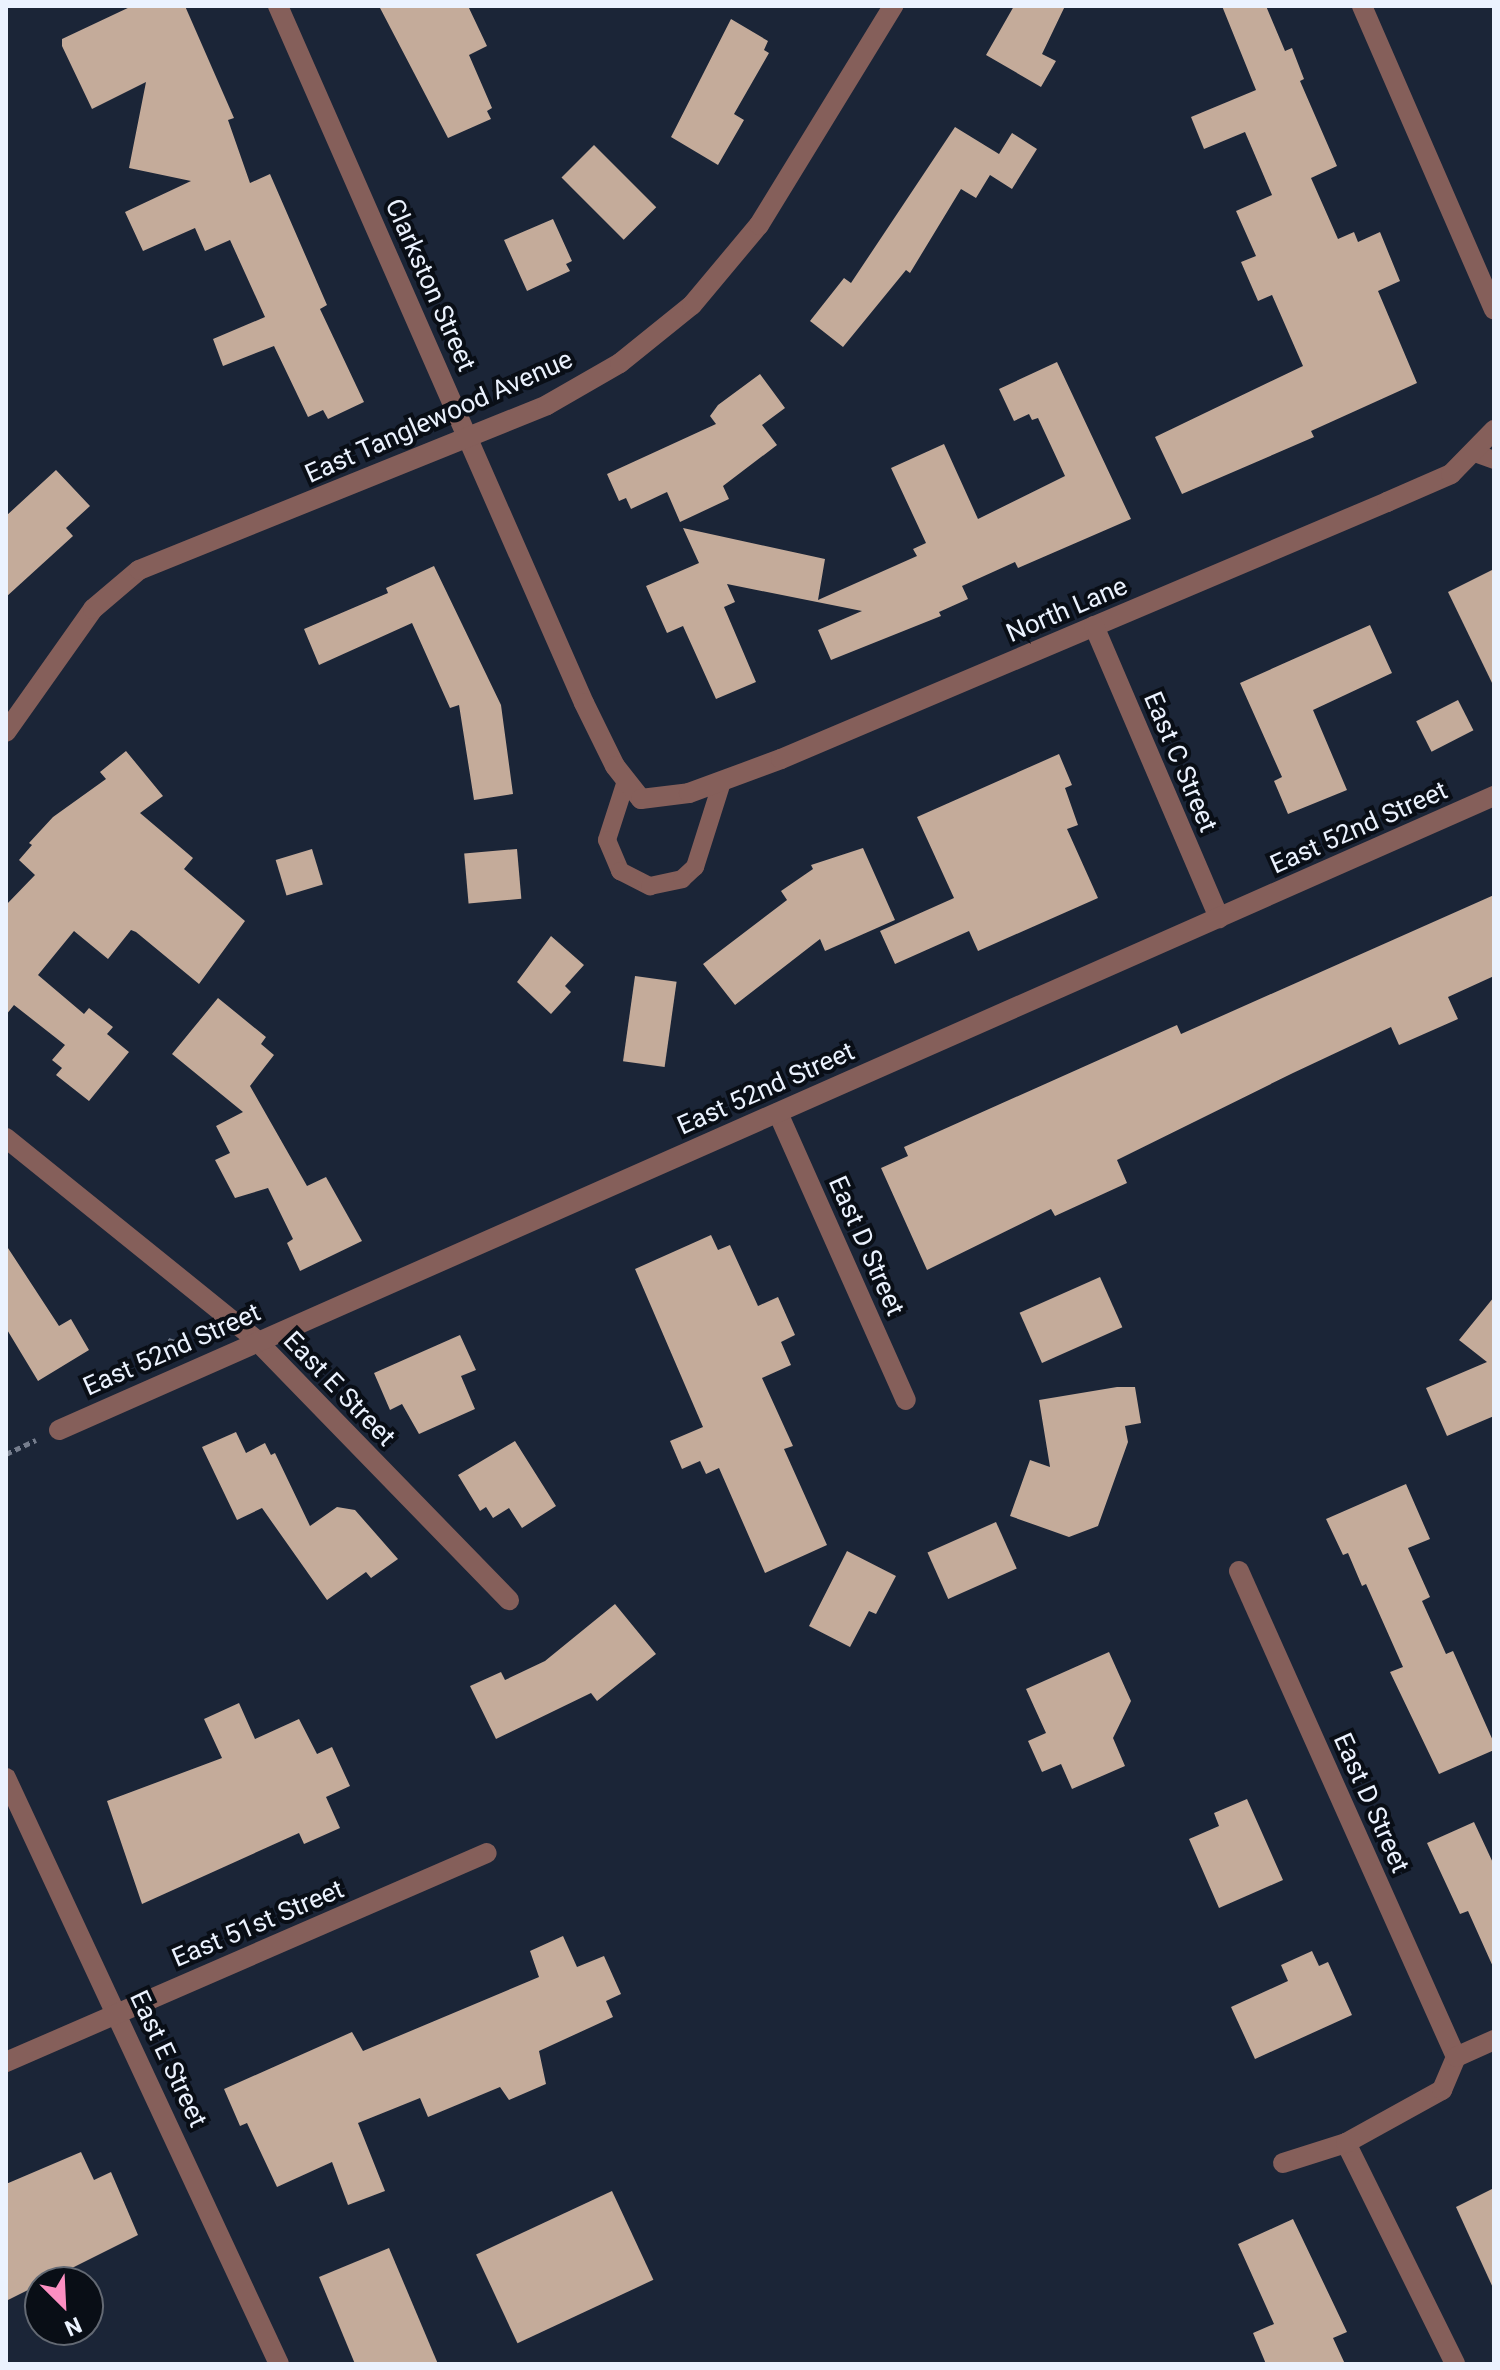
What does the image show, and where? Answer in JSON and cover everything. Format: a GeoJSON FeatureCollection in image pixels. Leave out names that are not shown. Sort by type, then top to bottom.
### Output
{"type":"FeatureCollection","features":[{"type":"Feature","properties":{"kind":"street","name":"Clarkston Street"},"geometry":{"type":"LineString","coordinates":[[278,6],[584,703],[626,781],[641,799]]}},
{"type":"Feature","properties":{"kind":"street","name":"East Tanglewood Avenue"},"geometry":{"type":"LineString","coordinates":[[6,732],[106,595],[139,570],[547,405],[620,363],[692,305],[759,225],[893,6]]}},
{"type":"Feature","properties":{"kind":"street"},"geometry":{"type":"LineString","coordinates":[[1362,6],[1494,310]]}},
{"type":"Feature","properties":{"kind":"street","name":"North Lane"},"geometry":{"type":"LineString","coordinates":[[641,799],[674,796],[722,782],[1451,474],[1484,456],[1494,430]]}},
{"type":"Feature","properties":{"kind":"street","name":"East C Street"},"geometry":{"type":"LineString","coordinates":[[1094,626],[1219,918]]}},
{"type":"Feature","properties":{"kind":"street","name":"East 52nd Street"},"geometry":{"type":"LineString","coordinates":[[59,1430],[256,1340],[1494,796]]}},
{"type":"Feature","properties":{"kind":"street","name":"East D Street"},"geometry":{"type":"LineString","coordinates":[[778,1113],[906,1400]]}},
{"type":"Feature","properties":{"kind":"street","name":"East E Street"},"geometry":{"type":"LineString","coordinates":[[6,1138],[256,1340],[509,1600]]}},
{"type":"Feature","properties":{"kind":"street","name":"East D Street"},"geometry":{"type":"LineString","coordinates":[[1239,1571],[1456,2057]]}},
{"type":"Feature","properties":{"kind":"street","name":"East E Street"},"geometry":{"type":"LineString","coordinates":[[6,1778],[279,2364]]}},
{"type":"Feature","properties":{"kind":"street","name":"East 51st Street"},"geometry":{"type":"LineString","coordinates":[[6,2062],[487,1853]]}},
{"type":"Feature","properties":{"kind":"street"},"geometry":{"type":"LineString","coordinates":[[1283,2163],[1346,2143],[1442,2090],[1456,2057],[1494,2040]]}},
{"type":"Feature","properties":{"kind":"street"},"geometry":{"type":"LineString","coordinates":[[1346,2143],[1455,2364]]}},
{"type":"Feature","properties":{"kind":"lane"},"geometry":{"type":"LineString","coordinates":[[626,781],[607,840],[620,871],[650,886],[682,879],[695,867],[722,782]]}},
{"type":"Feature","properties":{"kind":"building"},"geometry":{"type":"Polygon","coordinates":[[[132,6],[185,6],[234,118],[228,120],[250,183],[270,174],[327,305],[320,309],[364,402],[328,419],[323,410],[308,417],[274,346],[223,366],[213,339],[265,317],[230,240],[205,251],[195,228],[143,251],[125,212],[191,181],[129,168],[146,82],[92,109],[62,46],[62,39],[132,6]]]}},
{"type":"Feature","properties":{"kind":"building"},"geometry":{"type":"Polygon","coordinates":[[[379,6],[468,6],[487,46],[469,55],[492,108],[487,111],[491,119],[448,138],[379,6]]]}},
{"type":"Feature","properties":{"kind":"building"},"geometry":{"type":"Polygon","coordinates":[[[1014,6],[1065,6],[1042,54],[1056,61],[1041,87],[986,55],[1014,6]]]}},
{"type":"Feature","properties":{"kind":"building"},"geometry":{"type":"Polygon","coordinates":[[[1222,6],[1266,6],[1285,51],[1292,48],[1304,79],[1300,81],[1337,166],[1311,178],[1338,239],[1354,232],[1358,242],[1380,232],[1400,281],[1378,291],[1417,383],[1311,431],[1314,437],[1182,494],[1155,437],[1303,366],[1272,295],[1258,301],[1241,262],[1256,256],[1236,211],[1272,195],[1245,132],[1204,149],[1191,117],[1256,90],[1222,6]]]}},
{"type":"Feature","properties":{"kind":"building"},"geometry":{"type":"Polygon","coordinates":[[[731,19],[768,41],[764,50],[769,53],[734,114],[744,120],[718,165],[671,137],[731,19]]]}},
{"type":"Feature","properties":{"kind":"building"},"geometry":{"type":"Polygon","coordinates":[[[955,127],[999,154],[1012,133],[1037,149],[1012,189],[990,175],[976,198],[961,189],[910,273],[906,270],[843,347],[810,321],[844,278],[851,283],[955,127]]]}},
{"type":"Feature","properties":{"kind":"building"},"geometry":{"type":"Polygon","coordinates":[[[594,145],[656,207],[624,240],[561,178],[594,145]]]}},
{"type":"Feature","properties":{"kind":"building"},"geometry":{"type":"Polygon","coordinates":[[[553,219],[572,261],[566,264],[570,271],[527,291],[504,240],[553,219]]]}},
{"type":"Feature","properties":{"kind":"building"},"geometry":{"type":"Polygon","coordinates":[[[1057,362],[1131,519],[1018,568],[1015,562],[962,586],[968,599],[939,612],[941,616],[831,660],[818,630],[862,611],[727,584],[735,602],[724,607],[756,682],[716,699],[683,626],[667,633],[646,586],[699,563],[683,528],[825,559],[818,600],[917,556],[913,549],[926,543],[891,468],[944,444],[978,519],[1065,476],[1038,418],[1032,420],[1029,414],[1014,421],[999,389],[1057,362]]]}},
{"type":"Feature","properties":{"kind":"building"},"geometry":{"type":"Polygon","coordinates":[[[760,374],[785,408],[762,425],[777,445],[723,486],[729,499],[680,522],[667,492],[631,509],[626,498],[619,501],[607,474],[716,424],[710,416],[718,405],[760,374]]]}},
{"type":"Feature","properties":{"kind":"building"},"geometry":{"type":"Polygon","coordinates":[[[56,470],[90,506],[66,528],[73,536],[6,597],[6,516],[56,470]]]}},
{"type":"Feature","properties":{"kind":"building"},"geometry":{"type":"Polygon","coordinates":[[[434,566],[501,705],[513,794],[474,800],[459,705],[450,708],[412,623],[319,665],[304,629],[388,593],[386,588],[434,566]]]}},
{"type":"Feature","properties":{"kind":"building"},"geometry":{"type":"Polygon","coordinates":[[[1494,569],[1494,687],[1448,592],[1494,569]]]}},
{"type":"Feature","properties":{"kind":"building"},"geometry":{"type":"Polygon","coordinates":[[[1370,625],[1392,673],[1313,710],[1347,790],[1288,814],[1274,781],[1282,777],[1240,683],[1370,625]]]}},
{"type":"Feature","properties":{"kind":"building"},"geometry":{"type":"Polygon","coordinates":[[[1458,700],[1473,730],[1432,752],[1416,721],[1458,700]]]}},
{"type":"Feature","properties":{"kind":"building"},"geometry":{"type":"Polygon","coordinates":[[[126,751],[163,796],[140,813],[193,858],[184,869],[245,921],[199,984],[136,932],[131,930],[108,959],[74,931],[38,975],[84,1014],[89,1008],[113,1027],[107,1034],[129,1052],[89,1101],[56,1075],[62,1068],[52,1060],[65,1045],[14,1005],[6,1015],[6,905],[35,875],[19,860],[32,845],[29,843],[53,817],[106,779],[100,772],[126,751]]]}},
{"type":"Feature","properties":{"kind":"building"},"geometry":{"type":"Polygon","coordinates":[[[1059,754],[1072,785],[1065,788],[1078,825],[1067,829],[1098,898],[978,951],[969,931],[895,964],[880,931],[954,898],[917,817],[1059,754]]]}},
{"type":"Feature","properties":{"kind":"building"},"geometry":{"type":"Polygon","coordinates":[[[863,848],[895,920],[825,951],[820,939],[735,1005],[703,964],[787,900],[781,891],[813,869],[811,865],[863,848]]]}},
{"type":"Feature","properties":{"kind":"building"},"geometry":{"type":"Polygon","coordinates":[[[312,849],[323,884],[286,895],[276,860],[312,849]]]}},
{"type":"Feature","properties":{"kind":"building"},"geometry":{"type":"Polygon","coordinates":[[[517,849],[521,899],[469,903],[464,854],[517,849]]]}},
{"type":"Feature","properties":{"kind":"building"},"geometry":{"type":"Polygon","coordinates":[[[1494,895],[1494,976],[1448,997],[1458,1019],[1399,1045],[1391,1027],[1293,1073],[1117,1160],[1127,1183],[1055,1216],[1051,1209],[927,1270],[881,1168],[908,1156],[904,1147],[1177,1025],[1181,1034],[1494,895]]]}},
{"type":"Feature","properties":{"kind":"building"},"geometry":{"type":"Polygon","coordinates":[[[551,936],[584,965],[565,986],[571,992],[551,1014],[517,982],[551,936]]]}},
{"type":"Feature","properties":{"kind":"building"},"geometry":{"type":"Polygon","coordinates":[[[635,976],[677,982],[665,1067],[623,1061],[635,976]]]}},
{"type":"Feature","properties":{"kind":"building"},"geometry":{"type":"Polygon","coordinates":[[[218,998],[266,1037],[261,1044],[274,1055],[250,1086],[307,1186],[326,1177],[362,1241],[300,1271],[287,1243],[293,1239],[268,1188],[235,1198],[215,1160],[230,1153],[216,1126],[243,1112],[172,1054],[218,998]]]}},
{"type":"Feature","properties":{"kind":"building"},"geometry":{"type":"Polygon","coordinates":[[[711,1235],[718,1250],[730,1245],[758,1306],[778,1297],[795,1335],[781,1342],[791,1365],[762,1378],[793,1446],[784,1449],[827,1545],[765,1573],[719,1468],[706,1474],[700,1461],[682,1469],[670,1441],[703,1427],[635,1269],[711,1235]]]}},
{"type":"Feature","properties":{"kind":"building"},"geometry":{"type":"Polygon","coordinates":[[[6,1245],[59,1326],[71,1319],[89,1350],[38,1381],[6,1328],[6,1245]]]}},
{"type":"Feature","properties":{"kind":"building"},"geometry":{"type":"Polygon","coordinates":[[[1100,1277],[1122,1327],[1042,1363],[1020,1313],[1100,1277]]]}},
{"type":"Feature","properties":{"kind":"building"},"geometry":{"type":"Polygon","coordinates":[[[1494,1297],[1494,1416],[1447,1436],[1426,1388],[1487,1362],[1459,1340],[1494,1297]]]}},
{"type":"Feature","properties":{"kind":"building"},"geometry":{"type":"Polygon","coordinates":[[[460,1335],[476,1370],[461,1376],[475,1409],[419,1434],[402,1404],[390,1410],[374,1373],[460,1335]]]}},
{"type":"Feature","properties":{"kind":"building"},"geometry":{"type":"Polygon","coordinates":[[[1117,1387],[1135,1387],[1141,1423],[1125,1426],[1128,1442],[1098,1526],[1069,1537],[1010,1516],[1030,1460],[1050,1467],[1039,1400],[1117,1387]]]}},
{"type":"Feature","properties":{"kind":"building"},"geometry":{"type":"Polygon","coordinates":[[[236,1432],[246,1453],[265,1443],[271,1455],[275,1453],[310,1526],[337,1507],[355,1510],[398,1559],[371,1578],[366,1572],[327,1600],[262,1508],[237,1520],[202,1447],[236,1432]]]}},
{"type":"Feature","properties":{"kind":"building"},"geometry":{"type":"Polygon","coordinates":[[[515,1441],[556,1506],[522,1528],[509,1508],[493,1518],[486,1507],[480,1511],[458,1475],[515,1441]]]}},
{"type":"Feature","properties":{"kind":"building"},"geometry":{"type":"Polygon","coordinates":[[[1406,1484],[1430,1539],[1408,1548],[1430,1597],[1422,1601],[1446,1654],[1453,1651],[1494,1743],[1494,1750],[1439,1774],[1390,1672],[1403,1667],[1366,1584],[1362,1586],[1348,1553],[1343,1555],[1326,1519],[1406,1484]]]}},
{"type":"Feature","properties":{"kind":"building"},"geometry":{"type":"Polygon","coordinates":[[[996,1522],[1017,1569],[948,1599],[927,1553],[996,1522]]]}},
{"type":"Feature","properties":{"kind":"building"},"geometry":{"type":"Polygon","coordinates":[[[847,1551],[896,1576],[876,1614],[869,1611],[850,1647],[809,1626],[847,1551]]]}},
{"type":"Feature","properties":{"kind":"building"},"geometry":{"type":"Polygon","coordinates":[[[615,1604],[656,1654],[597,1701],[591,1693],[496,1739],[470,1686],[501,1672],[505,1680],[545,1661],[615,1604]]]}},
{"type":"Feature","properties":{"kind":"building"},"geometry":{"type":"Polygon","coordinates":[[[1109,1652],[1131,1701],[1113,1738],[1125,1766],[1072,1789],[1061,1764],[1042,1772],[1028,1741],[1046,1733],[1026,1689],[1109,1652]]]}},
{"type":"Feature","properties":{"kind":"building"},"geometry":{"type":"Polygon","coordinates":[[[239,1703],[255,1739],[299,1719],[317,1754],[332,1747],[350,1786],[326,1797],[340,1828],[304,1844],[299,1833],[142,1904],[107,1801],[222,1758],[204,1719],[239,1703]]]}},
{"type":"Feature","properties":{"kind":"building"},"geometry":{"type":"Polygon","coordinates":[[[1247,1799],[1283,1880],[1219,1908],[1189,1839],[1219,1826],[1214,1813],[1247,1799]]]}},
{"type":"Feature","properties":{"kind":"building"},"geometry":{"type":"Polygon","coordinates":[[[1474,1822],[1494,1865],[1494,1969],[1468,1911],[1460,1914],[1427,1843],[1474,1822]]]}},
{"type":"Feature","properties":{"kind":"building"},"geometry":{"type":"Polygon","coordinates":[[[563,1936],[577,1967],[604,1956],[621,1994],[606,2001],[613,2017],[539,2051],[546,2084],[509,2100],[500,2087],[428,2117],[420,2098],[358,2123],[385,2191],[348,2205],[332,2162],[277,2187],[247,2123],[240,2126],[224,2089],[352,2032],[363,2051],[539,1977],[530,1951],[563,1936]]]}},
{"type":"Feature","properties":{"kind":"building"},"geometry":{"type":"Polygon","coordinates":[[[1312,1951],[1319,1966],[1328,1962],[1352,2015],[1255,2059],[1231,2007],[1288,1981],[1281,1965],[1312,1951]]]}},
{"type":"Feature","properties":{"kind":"building"},"geometry":{"type":"Polygon","coordinates":[[[81,2152],[94,2180],[111,2172],[138,2235],[76,2266],[24,2266],[24,2292],[6,2301],[6,2184],[81,2152]]]}},
{"type":"Feature","properties":{"kind":"building"},"geometry":{"type":"Polygon","coordinates":[[[1494,2188],[1494,2290],[1456,2207],[1494,2188]]]}},
{"type":"Feature","properties":{"kind":"building"},"geometry":{"type":"Polygon","coordinates":[[[612,2191],[653,2280],[517,2343],[476,2254],[612,2191]]]}},
{"type":"Feature","properties":{"kind":"building"},"geometry":{"type":"Polygon","coordinates":[[[1293,2219],[1347,2332],[1333,2338],[1345,2364],[1266,2364],[1253,2333],[1274,2324],[1238,2244],[1293,2219]]]}},
{"type":"Feature","properties":{"kind":"building"},"geometry":{"type":"Polygon","coordinates":[[[389,2248],[438,2364],[355,2364],[319,2277],[389,2248]]]}}]}
